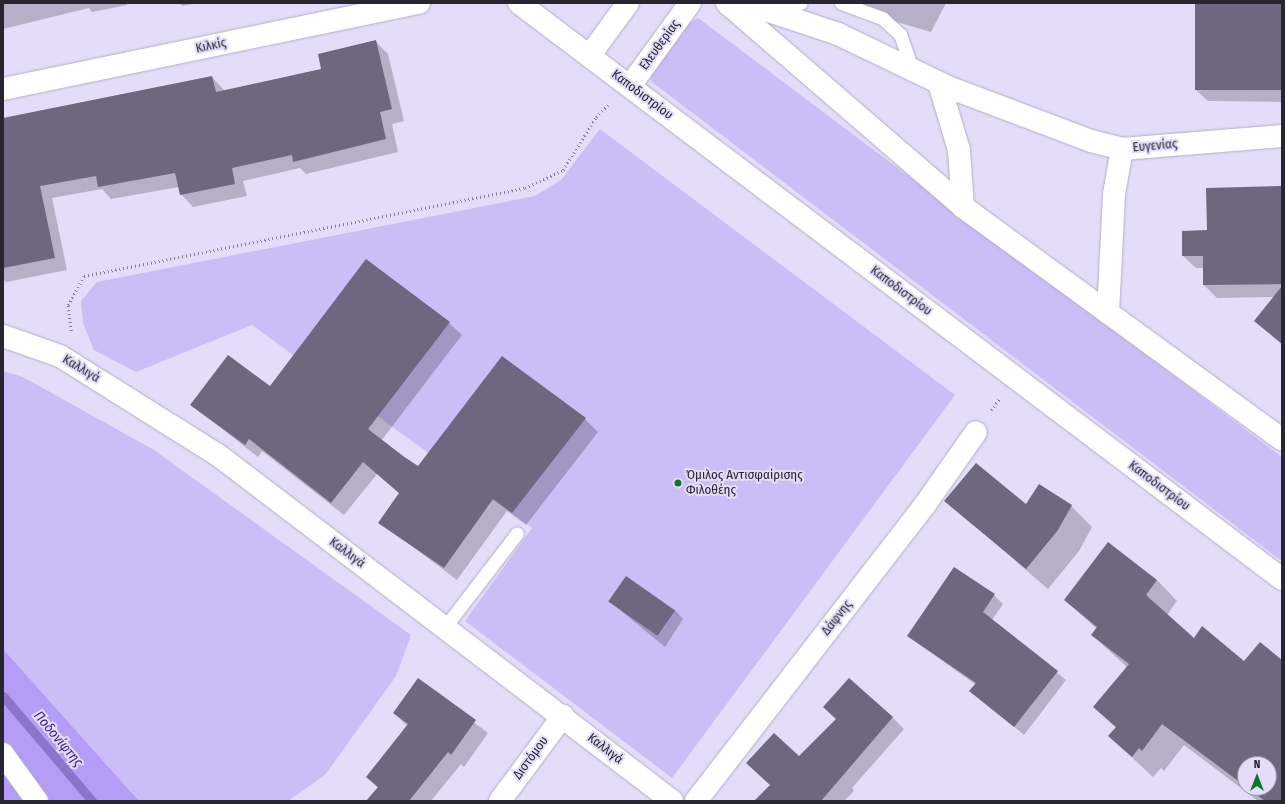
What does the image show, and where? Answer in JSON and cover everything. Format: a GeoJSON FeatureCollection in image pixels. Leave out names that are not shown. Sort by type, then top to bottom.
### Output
{"type":"FeatureCollection","features":[{"type":"Feature","properties":{"kind":"street","name":"Κιλκίς"},"geometry":{"type":"LineString","coordinates":[[3,89],[418,3]]}},
{"type":"Feature","properties":{"kind":"street","name":"Καποδιστρίου"},"geometry":{"type":"LineString","coordinates":[[519,3],[590,55],[1282,579]]}},
{"type":"Feature","properties":{"kind":"street"},"geometry":{"type":"LineString","coordinates":[[590,55],[628,3]]}},
{"type":"Feature","properties":{"kind":"street","name":"Ελευθερίας"},"geometry":{"type":"LineString","coordinates":[[630,86],[690,3]]}},
{"type":"Feature","properties":{"kind":"street"},"geometry":{"type":"LineString","coordinates":[[727,3],[766,10],[838,34],[939,83],[1091,141],[1122,149]]}},
{"type":"Feature","properties":{"kind":"street"},"geometry":{"type":"LineString","coordinates":[[727,3],[963,207],[1282,440]]}},
{"type":"Feature","properties":{"kind":"street"},"geometry":{"type":"LineString","coordinates":[[939,83],[959,150],[963,207]]}},
{"type":"Feature","properties":{"kind":"street","name":"Ευγενίας"},"geometry":{"type":"LineString","coordinates":[[1108,313],[1114,194],[1122,149],[1282,136]]}},
{"type":"Feature","properties":{"kind":"street","name":"Καλλιγά"},"geometry":{"type":"LineString","coordinates":[[3,336],[60,356],[218,455],[563,716],[672,801]]}},
{"type":"Feature","properties":{"kind":"street","name":"Δάφνης"},"geometry":{"type":"LineString","coordinates":[[696,801],[924,506],[976,432]]}},
{"type":"Feature","properties":{"kind":"street","name":"Διστόμου"},"geometry":{"type":"LineString","coordinates":[[500,801],[563,716]]}},
{"type":"Feature","properties":{"kind":"street"},"geometry":{"type":"LineString","coordinates":[[3,754],[37,801]]}},
{"type":"Feature","properties":{"kind":"lane"},"geometry":{"type":"LineString","coordinates":[[766,10],[800,3]]}},
{"type":"Feature","properties":{"kind":"lane"},"geometry":{"type":"LineString","coordinates":[[841,3],[882,18],[900,34],[912,70]]}},
{"type":"Feature","properties":{"kind":"lane"},"geometry":{"type":"LineString","coordinates":[[445,627],[517,533]]}},
{"type":"Feature","properties":{"kind":"path"},"geometry":{"type":"LineString","coordinates":[[83,369],[68,321],[68,305],[84,276],[525,188],[563,170],[596,117],[630,86]]}},
{"type":"Feature","properties":{"kind":"path"},"geometry":{"type":"LineString","coordinates":[[976,432],[1015,377]]}},
{"type":"Feature","properties":{"kind":"shaded area"},"geometry":{"type":"Polygon","coordinates":[[[698,18],[1282,457],[1282,561],[652,82],[648,72],[686,25],[698,18]]]}},
{"type":"Feature","properties":{"kind":"shaded area","name":"Όμιλος Αντισφαίρισης Φιλοθέης"},"geometry":{"type":"Polygon","coordinates":[[[600,129],[955,395],[672,778],[465,621],[532,528],[252,325],[136,372],[94,350],[83,323],[81,301],[97,282],[535,196],[561,180],[600,129]]]}},
{"type":"Feature","properties":{"kind":"shaded area"},"geometry":{"type":"Polygon","coordinates":[[[3,371],[23,377],[154,450],[411,635],[396,676],[325,775],[288,801],[139,801],[3,649],[3,371]]]}},
{"type":"Feature","properties":{"kind":"shaded area"},"geometry":{"type":"Polygon","coordinates":[[[3,649],[139,801],[3,801],[3,649]]]}},
{"type":"Feature","properties":{"kind":"building"},"geometry":{"type":"Polygon","coordinates":[[[1195,3],[1281,3],[1281,90],[1195,90],[1195,3]]]}},
{"type":"Feature","properties":{"kind":"building"},"geometry":{"type":"Polygon","coordinates":[[[376,40],[392,109],[380,112],[386,139],[293,162],[292,155],[232,168],[235,184],[180,195],[175,173],[98,187],[96,176],[40,186],[55,258],[3,268],[3,118],[212,76],[216,92],[321,69],[318,54],[376,40]]]}},
{"type":"Feature","properties":{"kind":"building"},"geometry":{"type":"Polygon","coordinates":[[[1282,186],[1282,284],[1203,285],[1203,256],[1182,256],[1182,231],[1207,230],[1206,188],[1282,186]]]}},
{"type":"Feature","properties":{"kind":"building"},"geometry":{"type":"Polygon","coordinates":[[[366,259],[450,322],[368,429],[403,456],[418,466],[502,356],[586,418],[512,513],[493,499],[444,568],[378,523],[399,493],[363,462],[331,503],[249,439],[245,445],[190,405],[228,355],[270,386],[366,259]]]}},
{"type":"Feature","properties":{"kind":"building"},"geometry":{"type":"Polygon","coordinates":[[[1282,286],[1282,344],[1254,321],[1282,286]]]}},
{"type":"Feature","properties":{"kind":"building"},"geometry":{"type":"Polygon","coordinates":[[[976,463],[1026,504],[1039,484],[1072,505],[1058,530],[1026,569],[944,501],[976,463]]]}},
{"type":"Feature","properties":{"kind":"building"},"geometry":{"type":"Polygon","coordinates":[[[1108,542],[1157,580],[1146,595],[1194,638],[1202,626],[1244,661],[1260,642],[1282,660],[1282,801],[1265,801],[1258,796],[1277,796],[1277,756],[1237,756],[1237,780],[1162,724],[1142,751],[1139,748],[1132,757],[1108,736],[1116,727],[1093,707],[1129,664],[1091,635],[1097,627],[1064,600],[1108,542]]]}},
{"type":"Feature","properties":{"kind":"building"},"geometry":{"type":"Polygon","coordinates":[[[954,567],[995,594],[983,612],[1058,671],[1014,727],[969,691],[976,683],[907,636],[954,567]]]}},
{"type":"Feature","properties":{"kind":"building"},"geometry":{"type":"Polygon","coordinates":[[[626,576],[675,610],[657,636],[608,601],[626,576]]]}},
{"type":"Feature","properties":{"kind":"building"},"geometry":{"type":"Polygon","coordinates":[[[418,678],[476,720],[451,755],[448,752],[409,801],[366,801],[378,787],[366,777],[408,724],[393,713],[418,678]]]}},
{"type":"Feature","properties":{"kind":"building"},"geometry":{"type":"Polygon","coordinates":[[[849,678],[893,717],[821,801],[754,801],[770,785],[746,763],[774,733],[799,756],[836,719],[823,707],[849,678]]]}},
{"type":"Feature","properties":{"kind":"waterway","name":"Ποδονίφτης"},"geometry":{"type":"LineString","coordinates":[[3,696],[92,801]]}},
{"type":"Feature","properties":{"kind":"place","name":"Όμιλος Αντισφαίρισης Φιλοθέης"},"geometry":{"type":"Point","coordinates":[678,483]}}]}
